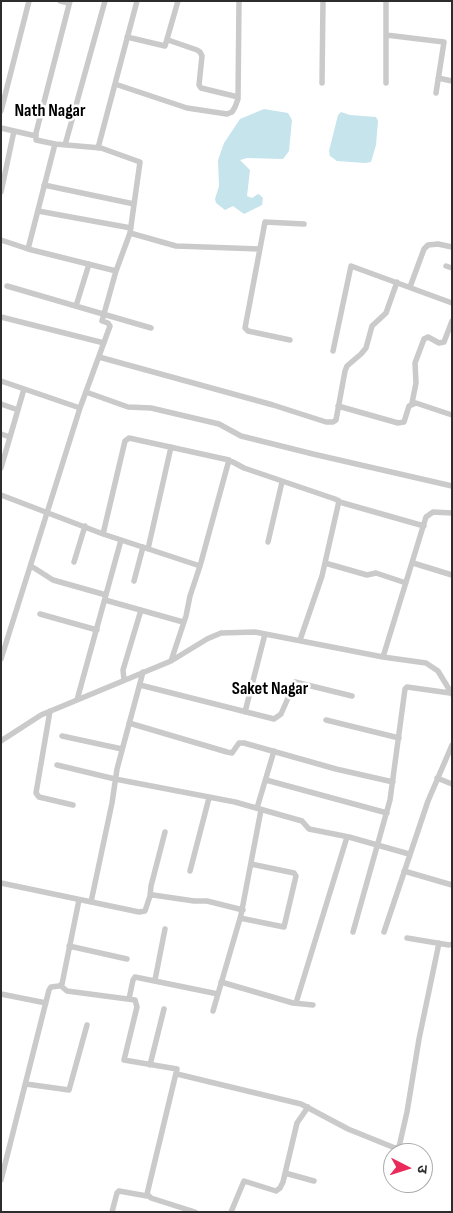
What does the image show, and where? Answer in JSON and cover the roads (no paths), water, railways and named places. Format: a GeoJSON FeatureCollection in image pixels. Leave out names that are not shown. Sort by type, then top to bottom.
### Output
{"type":"FeatureCollection","features":[{"type":"Feature","properties":{"kind":"street"},"geometry":{"type":"LineString","coordinates":[[1,111],[29,1]]}},
{"type":"Feature","properties":{"kind":"street"},"geometry":{"type":"LineString","coordinates":[[1,659],[80,408],[110,326],[102,321],[116,270],[130,230],[140,162],[98,148],[55,144],[36,140],[69,2],[60,1]]}},
{"type":"Feature","properties":{"kind":"street"},"geometry":{"type":"LineString","coordinates":[[66,145],[106,1]]}},
{"type":"Feature","properties":{"kind":"street"},"geometry":{"type":"LineString","coordinates":[[98,148],[137,1]]}},
{"type":"Feature","properties":{"kind":"street"},"geometry":{"type":"LineString","coordinates":[[127,37],[165,46],[178,1]]}},
{"type":"Feature","properties":{"kind":"street"},"geometry":{"type":"LineString","coordinates":[[115,84],[179,107],[227,114],[232,112],[236,108],[238,97],[239,1]]}},
{"type":"Feature","properties":{"kind":"street"},"geometry":{"type":"LineString","coordinates":[[322,83],[323,1]]}},
{"type":"Feature","properties":{"kind":"street"},"geometry":{"type":"LineString","coordinates":[[386,1],[386,83]]}},
{"type":"Feature","properties":{"kind":"street"},"geometry":{"type":"LineString","coordinates":[[386,35],[444,42],[436,93]]}},
{"type":"Feature","properties":{"kind":"street"},"geometry":{"type":"LineString","coordinates":[[168,40],[200,52],[202,56],[199,85],[201,88],[238,97]]}},
{"type":"Feature","properties":{"kind":"street"},"geometry":{"type":"LineString","coordinates":[[438,78],[452,81]]}},
{"type":"Feature","properties":{"kind":"street"},"geometry":{"type":"LineString","coordinates":[[1,128],[36,136]]}},
{"type":"Feature","properties":{"kind":"street"},"geometry":{"type":"LineString","coordinates":[[1,192],[14,131]]}},
{"type":"Feature","properties":{"kind":"street"},"geometry":{"type":"LineString","coordinates":[[28,249],[55,144]]}},
{"type":"Feature","properties":{"kind":"street"},"geometry":{"type":"LineString","coordinates":[[44,185],[134,204]]}},
{"type":"Feature","properties":{"kind":"street"},"geometry":{"type":"LineString","coordinates":[[38,211],[130,230],[176,246],[260,249]]}},
{"type":"Feature","properties":{"kind":"street"},"geometry":{"type":"LineString","coordinates":[[290,340],[248,331],[245,328],[264,224],[267,221],[304,224]]}},
{"type":"Feature","properties":{"kind":"street"},"geometry":{"type":"LineString","coordinates":[[1,240],[28,249],[116,270]]}},
{"type":"Feature","properties":{"kind":"street"},"geometry":{"type":"LineString","coordinates":[[410,287],[424,249],[428,245],[438,244],[452,248]]}},
{"type":"Feature","properties":{"kind":"street"},"geometry":{"type":"LineString","coordinates":[[76,306],[89,264]]}},
{"type":"Feature","properties":{"kind":"street"},"geometry":{"type":"LineString","coordinates":[[333,351],[351,266],[452,303]]}},
{"type":"Feature","properties":{"kind":"street"},"geometry":{"type":"LineString","coordinates":[[99,356],[273,405],[326,422],[333,422],[336,420],[347,366],[362,354],[366,348],[372,326],[386,313],[397,282]]}},
{"type":"Feature","properties":{"kind":"street"},"geometry":{"type":"LineString","coordinates":[[7,286],[152,328]]}},
{"type":"Feature","properties":{"kind":"street"},"geometry":{"type":"LineString","coordinates":[[1,317],[104,343]]}},
{"type":"Feature","properties":{"kind":"street"},"geometry":{"type":"LineString","coordinates":[[338,406],[403,423],[412,403],[416,383],[415,363],[424,339],[428,338],[439,343],[444,342],[452,321]]}},
{"type":"Feature","properties":{"kind":"street"},"geometry":{"type":"LineString","coordinates":[[1,381],[80,408]]}},
{"type":"Feature","properties":{"kind":"street"},"geometry":{"type":"LineString","coordinates":[[1,468],[24,389]]}},
{"type":"Feature","properties":{"kind":"street"},"geometry":{"type":"LineString","coordinates":[[86,392],[128,407],[151,408],[219,424],[241,436],[452,486]]}},
{"type":"Feature","properties":{"kind":"street"},"geometry":{"type":"LineString","coordinates":[[412,403],[452,415]]}},
{"type":"Feature","properties":{"kind":"street"},"geometry":{"type":"LineString","coordinates":[[1,404],[18,410]]}},
{"type":"Feature","properties":{"kind":"street"},"geometry":{"type":"LineString","coordinates":[[1,434],[10,437]]}},
{"type":"Feature","properties":{"kind":"street"},"geometry":{"type":"LineString","coordinates":[[103,534],[125,441],[129,438],[229,460],[244,468],[282,482],[424,526]]}},
{"type":"Feature","properties":{"kind":"street"},"geometry":{"type":"LineString","coordinates":[[134,581],[146,548],[171,447]]}},
{"type":"Feature","properties":{"kind":"street"},"geometry":{"type":"LineString","coordinates":[[171,661],[186,616],[229,460]]}},
{"type":"Feature","properties":{"kind":"street"},"geometry":{"type":"LineString","coordinates":[[268,542],[282,482]]}},
{"type":"Feature","properties":{"kind":"street"},"geometry":{"type":"LineString","coordinates":[[1,495],[103,534],[200,566]]}},
{"type":"Feature","properties":{"kind":"street"},"geometry":{"type":"LineString","coordinates":[[300,640],[325,564],[339,501]]}},
{"type":"Feature","properties":{"kind":"street"},"geometry":{"type":"LineString","coordinates":[[383,657],[426,516],[433,512],[452,513]]}},
{"type":"Feature","properties":{"kind":"street"},"geometry":{"type":"LineString","coordinates":[[74,562],[85,526]]}},
{"type":"Feature","properties":{"kind":"street"},"geometry":{"type":"LineString","coordinates":[[78,700],[121,540]]}},
{"type":"Feature","properties":{"kind":"street"},"geometry":{"type":"LineString","coordinates":[[413,563],[452,575]]}},
{"type":"Feature","properties":{"kind":"street"},"geometry":{"type":"LineString","coordinates":[[325,564],[367,575],[376,573],[406,582]]}},
{"type":"Feature","properties":{"kind":"street"},"geometry":{"type":"LineString","coordinates":[[31,566],[53,580],[183,622]]}},
{"type":"Feature","properties":{"kind":"street"},"geometry":{"type":"LineString","coordinates":[[124,680],[123,670],[141,610]]}},
{"type":"Feature","properties":{"kind":"street"},"geometry":{"type":"LineString","coordinates":[[40,614],[97,630]]}},
{"type":"Feature","properties":{"kind":"street"},"geometry":{"type":"LineString","coordinates":[[1,741],[41,715],[171,661],[207,639],[221,633],[255,632],[383,657],[426,663],[438,671],[451,693]]}},
{"type":"Feature","properties":{"kind":"street"},"geometry":{"type":"LineString","coordinates":[[245,712],[266,634]]}},
{"type":"Feature","properties":{"kind":"street"},"geometry":{"type":"LineString","coordinates":[[91,902],[115,779],[143,672]]}},
{"type":"Feature","properties":{"kind":"street"},"geometry":{"type":"LineString","coordinates":[[140,685],[276,719],[295,682],[352,696]]}},
{"type":"Feature","properties":{"kind":"street"},"geometry":{"type":"LineString","coordinates":[[353,932],[387,813],[406,687],[451,693]]}},
{"type":"Feature","properties":{"kind":"street"},"geometry":{"type":"LineString","coordinates":[[50,711],[36,793],[39,797],[73,805]]}},
{"type":"Feature","properties":{"kind":"street"},"geometry":{"type":"LineString","coordinates":[[326,720],[399,738]]}},
{"type":"Feature","properties":{"kind":"street"},"geometry":{"type":"LineString","coordinates":[[129,722],[227,752],[234,751],[239,743],[241,743],[336,769],[393,782]]}},
{"type":"Feature","properties":{"kind":"street"},"geometry":{"type":"LineString","coordinates":[[62,736],[122,749]]}},
{"type":"Feature","properties":{"kind":"street"},"geometry":{"type":"LineString","coordinates":[[384,932],[428,801],[452,745]]}},
{"type":"Feature","properties":{"kind":"street"},"geometry":{"type":"LineString","coordinates":[[213,1012],[242,910],[259,809],[274,751]]}},
{"type":"Feature","properties":{"kind":"street"},"geometry":{"type":"LineString","coordinates":[[57,765],[115,779],[226,800],[302,821],[308,829],[347,836],[409,854]]}},
{"type":"Feature","properties":{"kind":"street"},"geometry":{"type":"LineString","coordinates":[[438,778],[452,784]]}},
{"type":"Feature","properties":{"kind":"street"},"geometry":{"type":"LineString","coordinates":[[266,780],[387,813]]}},
{"type":"Feature","properties":{"kind":"street"},"geometry":{"type":"LineString","coordinates":[[190,871],[209,798]]}},
{"type":"Feature","properties":{"kind":"street"},"geometry":{"type":"LineString","coordinates":[[1,883],[143,912],[150,896],[165,832]]}},
{"type":"Feature","properties":{"kind":"street"},"geometry":{"type":"LineString","coordinates":[[296,1003],[347,836]]}},
{"type":"Feature","properties":{"kind":"street"},"geometry":{"type":"LineString","coordinates":[[240,918],[284,927],[296,876],[294,873],[251,864]]}},
{"type":"Feature","properties":{"kind":"street"},"geometry":{"type":"LineString","coordinates":[[404,871],[452,885]]}},
{"type":"Feature","properties":{"kind":"street"},"geometry":{"type":"LineString","coordinates":[[150,896],[207,901],[242,910]]}},
{"type":"Feature","properties":{"kind":"street"},"geometry":{"type":"LineString","coordinates":[[61,986],[79,900]]}},
{"type":"Feature","properties":{"kind":"street"},"geometry":{"type":"LineString","coordinates":[[155,980],[165,930]]}},
{"type":"Feature","properties":{"kind":"street"},"geometry":{"type":"LineString","coordinates":[[407,938],[452,944]]}},
{"type":"Feature","properties":{"kind":"street"},"geometry":{"type":"LineString","coordinates":[[177,1074],[301,1104],[343,1127],[396,1148],[399,1147],[439,943]]}},
{"type":"Feature","properties":{"kind":"street"},"geometry":{"type":"LineString","coordinates":[[69,946],[127,958]]}},
{"type":"Feature","properties":{"kind":"street"},"geometry":{"type":"LineString","coordinates":[[129,999],[135,977],[218,994]]}},
{"type":"Feature","properties":{"kind":"street"},"geometry":{"type":"LineString","coordinates":[[221,982],[296,1003],[313,1005]]}},
{"type":"Feature","properties":{"kind":"street"},"geometry":{"type":"LineString","coordinates":[[61,986],[67,991],[129,999],[136,1002],[137,1007],[124,1060],[176,1068],[178,1071],[148,1196]]}},
{"type":"Feature","properties":{"kind":"street"},"geometry":{"type":"LineString","coordinates":[[2,1178],[50,988],[61,986]]}},
{"type":"Feature","properties":{"kind":"street"},"geometry":{"type":"LineString","coordinates":[[1,994],[46,1003]]}},
{"type":"Feature","properties":{"kind":"street"},"geometry":{"type":"LineString","coordinates":[[150,1065],[164,1010]]}},
{"type":"Feature","properties":{"kind":"street"},"geometry":{"type":"LineString","coordinates":[[26,1084],[68,1090],[87,1025]]}},
{"type":"Feature","properties":{"kind":"street"},"geometry":{"type":"LineString","coordinates":[[231,1212],[244,1181],[276,1191],[282,1185],[297,1123],[308,1107]]}},
{"type":"Feature","properties":{"kind":"street"},"geometry":{"type":"LineString","coordinates":[[285,1173],[314,1181]]}},
{"type":"Feature","properties":{"kind":"street"},"geometry":{"type":"LineString","coordinates":[[112,1212],[117,1193],[120,1191],[148,1196],[195,1212]]}},
{"type":"Feature","properties":{"kind":"water"},"geometry":{"type":"Polygon","coordinates":[[[264,109],[288,113],[292,120],[289,151],[283,159],[247,158],[240,160],[250,170],[247,196],[252,198],[258,194],[260,195],[263,198],[262,205],[244,214],[233,206],[225,210],[216,203],[215,199],[219,186],[218,160],[224,143],[240,119],[264,109]]]}},
{"type":"Feature","properties":{"kind":"water"},"geometry":{"type":"Polygon","coordinates":[[[341,112],[350,115],[376,117],[378,121],[376,145],[371,162],[337,161],[330,156],[329,151],[338,115],[341,112]]]}},
{"type":"Feature","properties":{"kind":"district","name":"Nath Nagar"},"geometry":{"type":"Point","coordinates":[50,111]}},
{"type":"Feature","properties":{"kind":"district","name":"Saket Nagar"},"geometry":{"type":"Point","coordinates":[270,689]}}]}
